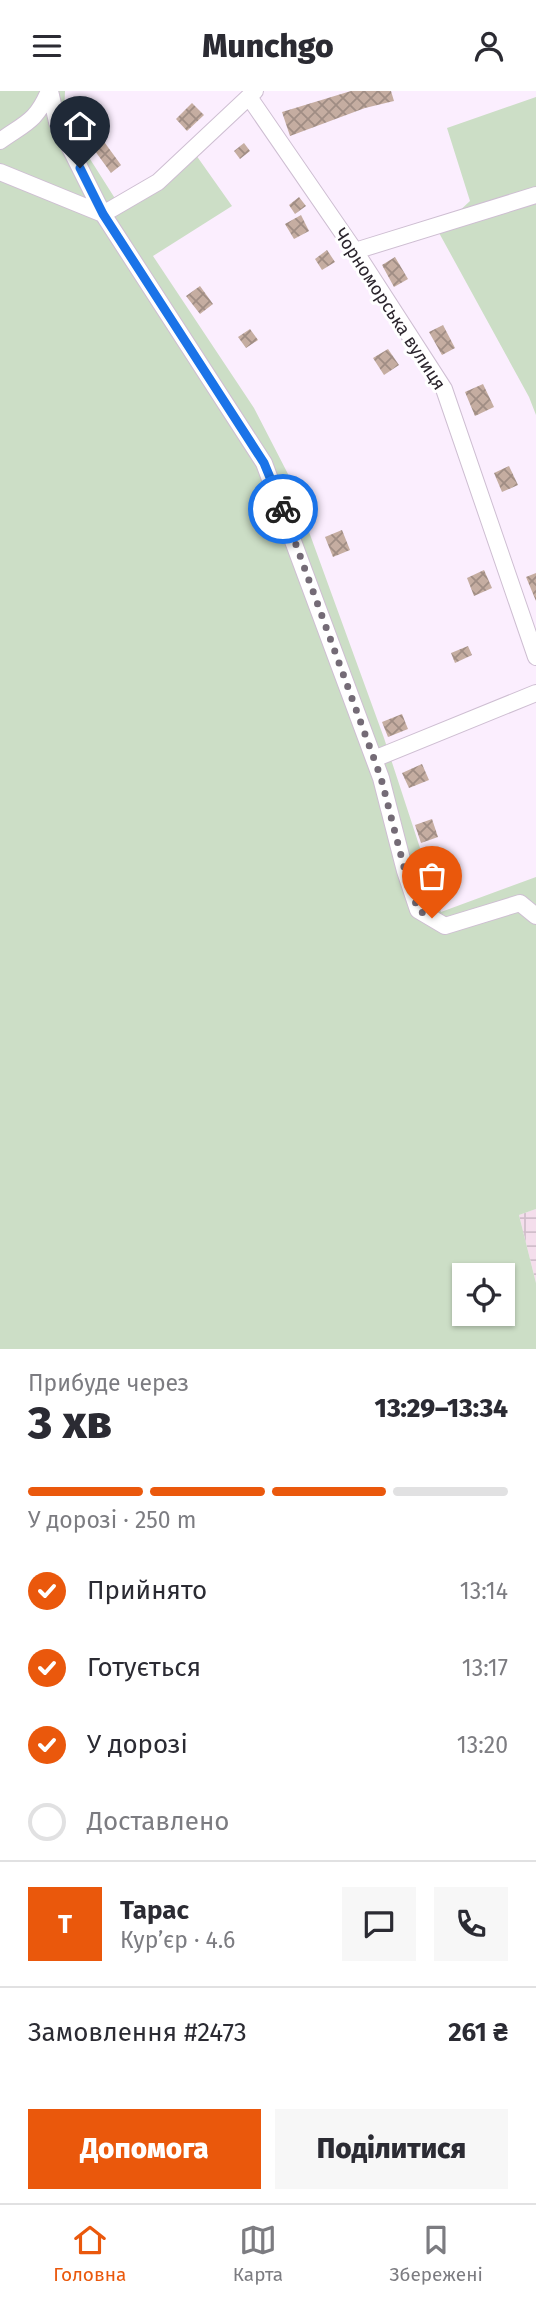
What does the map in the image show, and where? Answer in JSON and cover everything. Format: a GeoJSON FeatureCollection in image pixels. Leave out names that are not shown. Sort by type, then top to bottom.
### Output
{"type":"FeatureCollection","features":[{"type":"Feature","properties":{"kind":"lane"},"geometry":{"type":"LineString","coordinates":[[0,141],[31,122],[42,108],[49,91]]}},
{"type":"Feature","properties":{"kind":"lane"},"geometry":{"type":"LineString","coordinates":[[49,91],[57,122],[103,214],[264,463],[374,759],[418,910],[445,926],[536,896]]}},
{"type":"Feature","properties":{"kind":"lane"},"geometry":{"type":"LineString","coordinates":[[103,214],[158,182],[252,94]]}},
{"type":"Feature","properties":{"kind":"lane","name":"Чорноморська вулиця"},"geometry":{"type":"LineString","coordinates":[[252,94],[444,389],[536,657]]}},
{"type":"Feature","properties":{"kind":"lane"},"geometry":{"type":"LineString","coordinates":[[0,172],[103,214]]}},
{"type":"Feature","properties":{"kind":"lane"},"geometry":{"type":"LineString","coordinates":[[355,251],[536,195]]}},
{"type":"Feature","properties":{"kind":"lane"},"geometry":{"type":"LineString","coordinates":[[374,759],[536,693]]}},
{"type":"Feature","properties":{"kind":"lane"},"geometry":{"type":"LineString","coordinates":[[520,903],[536,916]]}},
{"type":"Feature","properties":{"kind":"shaded area"},"geometry":{"type":"Polygon","coordinates":[[[536,1209],[536,1283],[519,1215],[536,1209]]]}},
{"type":"Feature","properties":{"kind":"green space"},"geometry":{"type":"Polygon","coordinates":[[[0,91],[65,91],[64,118],[116,200],[196,155],[232,206],[153,256],[254,408],[288,474],[384,738],[441,912],[536,877],[536,1209],[519,1215],[536,1283],[536,1349],[0,1349],[0,91]]]}},
{"type":"Feature","properties":{"kind":"green space"},"geometry":{"type":"Polygon","coordinates":[[[536,97],[536,415],[529,397],[438,231],[470,201],[447,128],[536,97]]]}},
{"type":"Feature","properties":{"kind":"building"},"geometry":{"type":"Polygon","coordinates":[[[351,91],[391,91],[394,101],[365,108],[290,136],[282,112],[351,91]]]}},
{"type":"Feature","properties":{"kind":"building"},"geometry":{"type":"Polygon","coordinates":[[[192,103],[204,115],[187,131],[176,119],[192,103]]]}},
{"type":"Feature","properties":{"kind":"building"},"geometry":{"type":"Polygon","coordinates":[[[97,132],[121,165],[111,173],[87,140],[97,132]]]}},
{"type":"Feature","properties":{"kind":"building"},"geometry":{"type":"Polygon","coordinates":[[[244,143],[250,151],[240,159],[234,151],[244,143]]]}},
{"type":"Feature","properties":{"kind":"building"},"geometry":{"type":"Polygon","coordinates":[[[299,197],[306,206],[295,214],[289,205],[299,197]]]}},
{"type":"Feature","properties":{"kind":"building"},"geometry":{"type":"Polygon","coordinates":[[[301,215],[309,231],[294,239],[285,224],[301,215]]]}},
{"type":"Feature","properties":{"kind":"building"},"geometry":{"type":"Polygon","coordinates":[[[327,250],[335,262],[322,270],[315,259],[327,250]]]}},
{"type":"Feature","properties":{"kind":"building"},"geometry":{"type":"Polygon","coordinates":[[[395,257],[408,279],[394,287],[382,265],[395,257]]]}},
{"type":"Feature","properties":{"kind":"building"},"geometry":{"type":"Polygon","coordinates":[[[200,286],[213,304],[200,314],[186,296],[200,286]]]}},
{"type":"Feature","properties":{"kind":"building"},"geometry":{"type":"Polygon","coordinates":[[[443,325],[455,348],[442,355],[429,332],[443,325]]]}},
{"type":"Feature","properties":{"kind":"building"},"geometry":{"type":"Polygon","coordinates":[[[250,329],[258,340],[246,348],[238,337],[250,329]]]}},
{"type":"Feature","properties":{"kind":"building"},"geometry":{"type":"Polygon","coordinates":[[[388,349],[399,365],[384,375],[373,358],[388,349]]]}},
{"type":"Feature","properties":{"kind":"building"},"geometry":{"type":"Polygon","coordinates":[[[483,384],[494,407],[475,416],[465,392],[483,384]]]}},
{"type":"Feature","properties":{"kind":"building"},"geometry":{"type":"Polygon","coordinates":[[[509,466],[518,485],[502,492],[494,473],[509,466]]]}},
{"type":"Feature","properties":{"kind":"building"},"geometry":{"type":"Polygon","coordinates":[[[342,530],[350,550],[333,557],[325,537],[342,530]]]}},
{"type":"Feature","properties":{"kind":"building"},"geometry":{"type":"Polygon","coordinates":[[[484,570],[492,588],[474,596],[467,578],[484,570]]]}},
{"type":"Feature","properties":{"kind":"building"},"geometry":{"type":"Polygon","coordinates":[[[536,573],[536,601],[526,577],[536,573]]]}},
{"type":"Feature","properties":{"kind":"building"},"geometry":{"type":"Polygon","coordinates":[[[468,646],[472,655],[455,663],[451,653],[468,646]]]}},
{"type":"Feature","properties":{"kind":"building"},"geometry":{"type":"Polygon","coordinates":[[[402,714],[408,729],[388,737],[382,722],[402,714]]]}},
{"type":"Feature","properties":{"kind":"building"},"geometry":{"type":"Polygon","coordinates":[[[422,764],[429,780],[409,788],[402,773],[422,764]]]}},
{"type":"Feature","properties":{"kind":"building"},"geometry":{"type":"Polygon","coordinates":[[[432,819],[438,837],[421,843],[415,825],[432,819]]]}},
{"type":"Feature","properties":{"kind":"way so far"},"geometry":{"type":"LineString","coordinates":[[283,509],[381,778],[418,910],[432,918]]}},
{"type":"Feature","properties":{"kind":"route"},"geometry":{"type":"LineString","coordinates":[[80,168],[103,214],[264,463],[283,509]]}}]}
